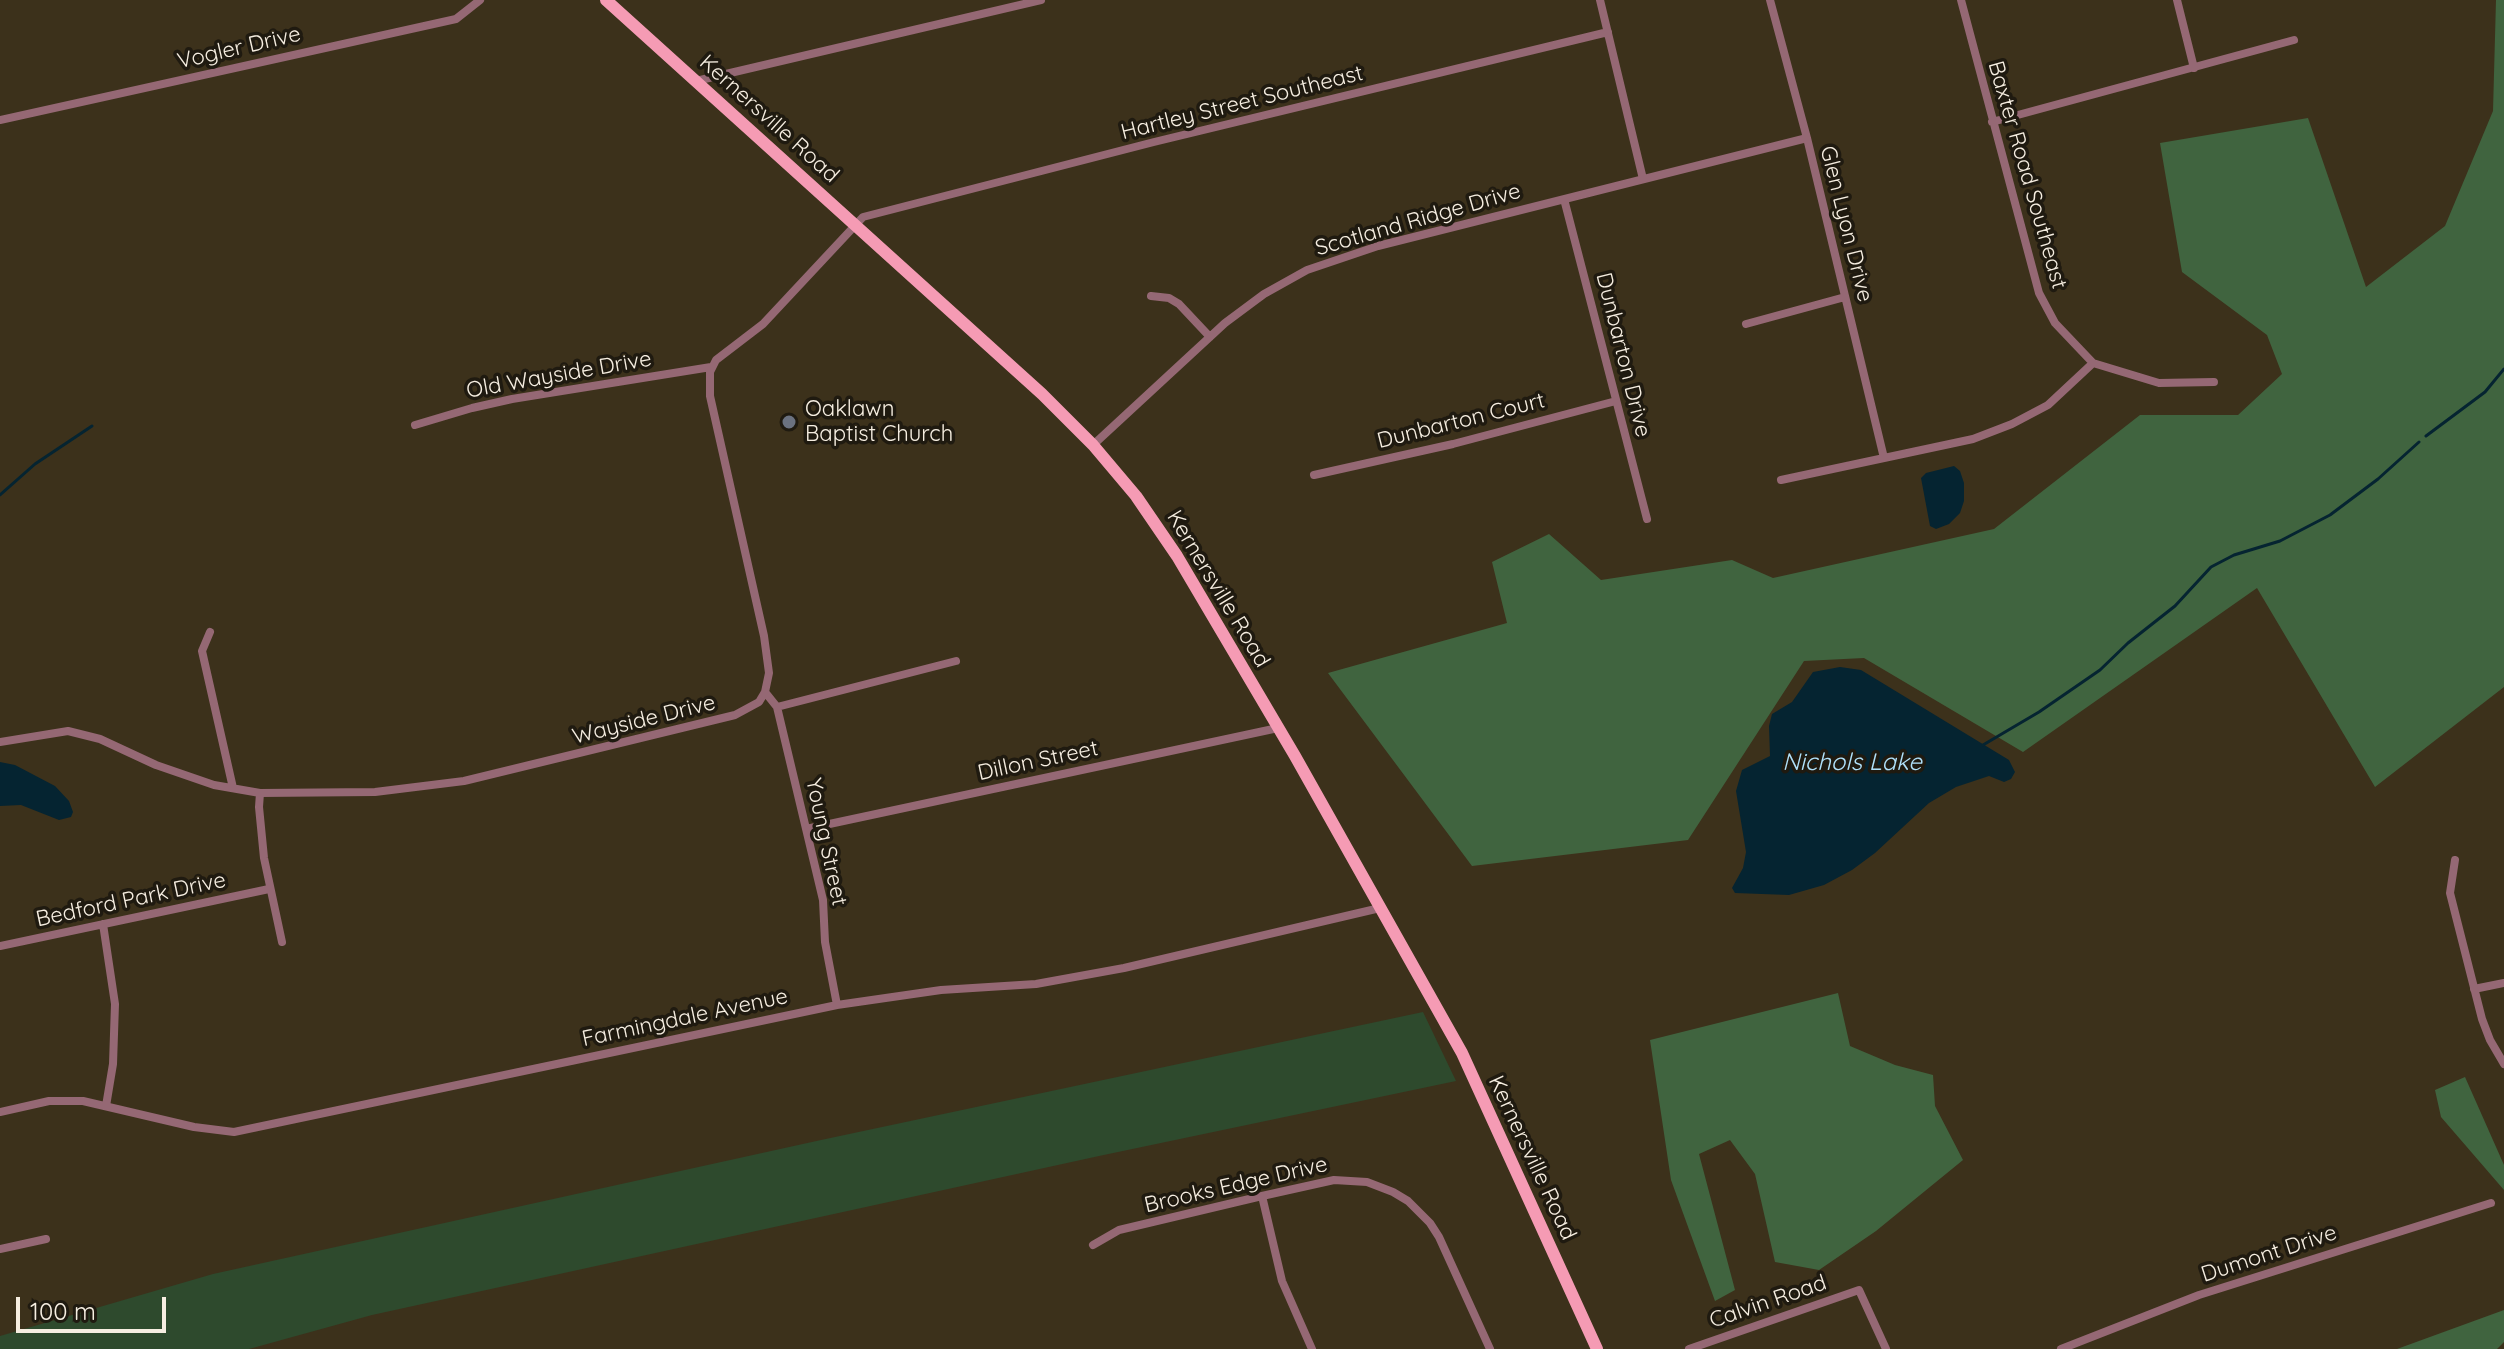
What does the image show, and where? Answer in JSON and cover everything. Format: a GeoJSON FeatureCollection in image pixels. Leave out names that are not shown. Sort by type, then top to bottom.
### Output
{"type":"FeatureCollection","features":[{"type":"Feature","properties":{"kind":"main road","name":"Kernersville Road"},"geometry":{"type":"LineString","coordinates":[[606,0],[1032,384],[1093,445],[1136,496],[1177,556],[1278,728],[1462,1053],[1597,1349]]}},
{"type":"Feature","properties":{"kind":"street","name":"Vogler Drive"},"geometry":{"type":"LineString","coordinates":[[0,120],[456,19],[480,0]]}},
{"type":"Feature","properties":{"kind":"street"},"geometry":{"type":"LineString","coordinates":[[696,81],[1041,0]]}},
{"type":"Feature","properties":{"kind":"street"},"geometry":{"type":"LineString","coordinates":[[1600,0],[1643,179]]}},
{"type":"Feature","properties":{"kind":"street","name":"Glen Lyon Drive"},"geometry":{"type":"LineString","coordinates":[[1770,0],[1807,138],[1884,458]]}},
{"type":"Feature","properties":{"kind":"street","name":"Baxter Road Southeast"},"geometry":{"type":"LineString","coordinates":[[1961,0],[2039,293],[2055,323],[2093,363],[2159,383],[2214,382]]}},
{"type":"Feature","properties":{"kind":"street"},"geometry":{"type":"LineString","coordinates":[[2177,0],[2194,68]]}},
{"type":"Feature","properties":{"kind":"street","name":"Hartley Street Southeast"},"geometry":{"type":"LineString","coordinates":[[857,224],[863,217],[1139,146],[1608,32]]}},
{"type":"Feature","properties":{"kind":"street"},"geometry":{"type":"LineString","coordinates":[[1992,122],[2294,40]]}},
{"type":"Feature","properties":{"kind":"street","name":"Scotland Ridge Drive"},"geometry":{"type":"LineString","coordinates":[[1093,445],[1210,337],[1264,294],[1330,260],[1807,138]]}},
{"type":"Feature","properties":{"kind":"street","name":"Dunbarton Drive"},"geometry":{"type":"LineString","coordinates":[[1564,199],[1647,519]]}},
{"type":"Feature","properties":{"kind":"street"},"geometry":{"type":"LineString","coordinates":[[765,692],[769,673],[767,652],[710,396],[711,367],[721,355],[772,315],[857,224]]}},
{"type":"Feature","properties":{"kind":"street"},"geometry":{"type":"LineString","coordinates":[[1151,296],[1169,298],[1179,304],[1210,337]]}},
{"type":"Feature","properties":{"kind":"street"},"geometry":{"type":"LineString","coordinates":[[1746,324],[1845,297]]}},
{"type":"Feature","properties":{"kind":"street"},"geometry":{"type":"LineString","coordinates":[[1781,480],[1973,439],[2012,424],[2055,400],[2093,363]]}},
{"type":"Feature","properties":{"kind":"street","name":"Old Wayside Drive"},"geometry":{"type":"LineString","coordinates":[[415,425],[512,399],[711,367]]}},
{"type":"Feature","properties":{"kind":"street","name":"Dunbarton Court"},"geometry":{"type":"LineString","coordinates":[[1314,475],[1453,444],[1616,401]]}},
{"type":"Feature","properties":{"kind":"street"},"geometry":{"type":"LineString","coordinates":[[210,632],[202,651],[233,788]]}},
{"type":"Feature","properties":{"kind":"street"},"geometry":{"type":"LineString","coordinates":[[777,707],[956,661]]}},
{"type":"Feature","properties":{"kind":"street","name":"Young Street"},"geometry":{"type":"LineString","coordinates":[[765,692],[777,707],[823,900],[825,942],[837,1005]]}},
{"type":"Feature","properties":{"kind":"street","name":"Wayside Drive"},"geometry":{"type":"LineString","coordinates":[[0,742],[55,732],[82,734],[189,778],[233,788],[260,793],[375,792],[464,781],[722,719],[748,709],[759,702],[765,692]]}},
{"type":"Feature","properties":{"kind":"street","name":"Dillon Street"},"geometry":{"type":"LineString","coordinates":[[806,829],[1278,728]]}},
{"type":"Feature","properties":{"kind":"street"},"geometry":{"type":"LineString","coordinates":[[260,793],[260,830],[269,889],[282,942]]}},
{"type":"Feature","properties":{"kind":"street"},"geometry":{"type":"LineString","coordinates":[[2455,860],[2450,893],[2490,1040],[2504,1064]]}},
{"type":"Feature","properties":{"kind":"street","name":"Bedford Park Drive"},"geometry":{"type":"LineString","coordinates":[[0,946],[269,889]]}},
{"type":"Feature","properties":{"kind":"street","name":"Farmingdale Avenue"},"geometry":{"type":"LineString","coordinates":[[0,1112],[63,1100],[234,1132],[837,1005],[896,995],[1067,979],[1380,908]]}},
{"type":"Feature","properties":{"kind":"street"},"geometry":{"type":"LineString","coordinates":[[103,924],[115,1004],[113,1064],[106,1106]]}},
{"type":"Feature","properties":{"kind":"street"},"geometry":{"type":"LineString","coordinates":[[2474,989],[2504,983]]}},
{"type":"Feature","properties":{"kind":"street","name":"Brooks Edge Drive"},"geometry":{"type":"LineString","coordinates":[[1093,1245],[1119,1230],[1334,1180],[1351,1180],[1382,1187],[1421,1212],[1439,1237],[1490,1349]]}},
{"type":"Feature","properties":{"kind":"street"},"geometry":{"type":"LineString","coordinates":[[1262,1196],[1282,1281],[1312,1349]]}},
{"type":"Feature","properties":{"kind":"street","name":"Dumont Drive"},"geometry":{"type":"LineString","coordinates":[[2061,1349],[2199,1295],[2491,1203]]}},
{"type":"Feature","properties":{"kind":"street"},"geometry":{"type":"LineString","coordinates":[[0,1249],[46,1239]]}},
{"type":"Feature","properties":{"kind":"street","name":"Calvin Road"},"geometry":{"type":"LineString","coordinates":[[1689,1349],[1859,1290],[1886,1349]]}},
{"type":"Feature","properties":{"kind":"green space"},"geometry":{"type":"Polygon","coordinates":[[[2496,0],[2504,0],[2504,687],[2375,787],[2257,588],[2023,752],[1864,658],[1804,661],[1688,840],[1472,866],[1328,673],[1507,623],[1492,562],[1549,534],[1601,580],[1732,560],[1773,578],[1994,529],[2140,415],[2238,415],[2282,374],[2267,335],[2182,272],[2160,143],[2308,118],[2366,287],[2445,226],[2493,111],[2496,0]]]}},
{"type":"Feature","properties":{"kind":"green space"},"geometry":{"type":"Polygon","coordinates":[[[1838,993],[1850,1046],[1895,1065],[1933,1075],[1935,1106],[1963,1160],[1876,1231],[1819,1270],[1775,1262],[1755,1174],[1730,1140],[1699,1154],[1735,1290],[1715,1301],[1671,1180],[1650,1040],[1838,993]]]}},
{"type":"Feature","properties":{"kind":"green space"},"geometry":{"type":"Polygon","coordinates":[[[1423,1012],[1456,1081],[372,1315],[249,1349],[0,1349],[0,1336],[213,1274],[1423,1012]]]}},
{"type":"Feature","properties":{"kind":"green space"},"geometry":{"type":"Polygon","coordinates":[[[2465,1077],[2504,1165],[2504,1190],[2441,1117],[2435,1090],[2465,1077]]]}},
{"type":"Feature","properties":{"kind":"green space"},"geometry":{"type":"Polygon","coordinates":[[[2504,1310],[2504,1342],[2497,1349],[2397,1349],[2504,1310]]]}},
{"type":"Feature","properties":{"kind":"water"},"geometry":{"type":"Polygon","coordinates":[[[1954,466],[1960,471],[1964,483],[1964,501],[1960,513],[1949,524],[1936,529],[1930,526],[1921,478],[1926,473],[1954,466]]]}},
{"type":"Feature","properties":{"kind":"water","name":"Nichols Lake"},"geometry":{"type":"Polygon","coordinates":[[[1840,667],[1861,670],[2009,760],[2015,772],[2011,779],[2004,782],[1989,776],[1956,787],[1929,803],[1875,853],[1824,885],[1789,895],[1735,893],[1732,888],[1743,868],[1746,852],[1736,791],[1742,770],[1770,756],[1769,726],[1772,714],[1792,702],[1813,672],[1840,667]]]}},
{"type":"Feature","properties":{"kind":"water"},"geometry":{"type":"Polygon","coordinates":[[[0,762],[15,765],[55,786],[69,801],[73,812],[71,817],[59,820],[21,805],[0,806],[0,762]]]}},
{"type":"Feature","properties":{"kind":"waterway"},"geometry":{"type":"LineString","coordinates":[[2426,436],[2485,392],[2504,369]]}},
{"type":"Feature","properties":{"kind":"waterway"},"geometry":{"type":"LineString","coordinates":[[0,495],[35,464],[92,426]]}},
{"type":"Feature","properties":{"kind":"waterway"},"geometry":{"type":"LineString","coordinates":[[1983,745],[2039,712],[2100,670],[2175,606],[2211,567],[2234,555],[2280,541],[2330,515],[2378,479],[2419,442]]}},
{"type":"Feature","properties":{"kind":"place","name":"Oaklawn Baptist Church"},"geometry":{"type":"Point","coordinates":[789,422]}}]}
